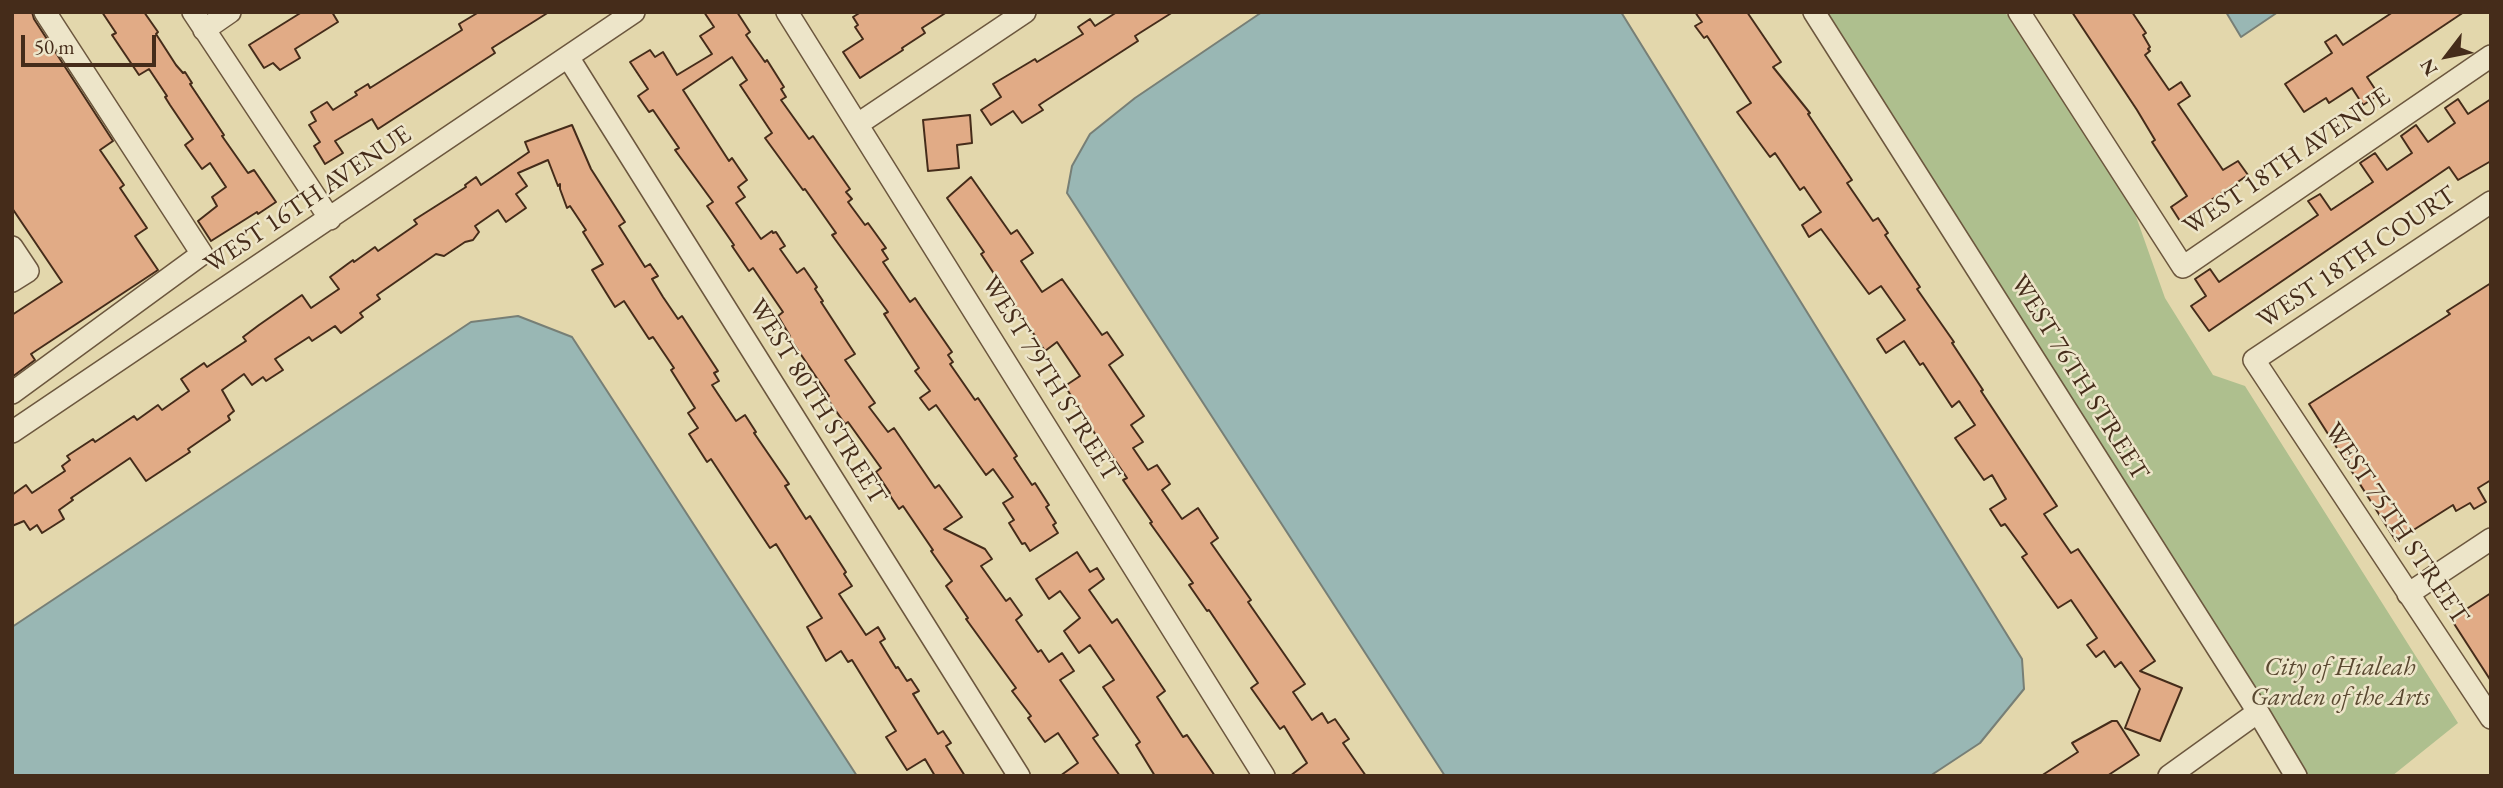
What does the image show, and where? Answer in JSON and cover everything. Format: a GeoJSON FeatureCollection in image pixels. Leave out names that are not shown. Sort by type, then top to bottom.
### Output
{"type":"FeatureCollection","features":[{"type":"Feature","properties":{"kind":"street"},"geometry":{"type":"LineString","coordinates":[[12,393],[202,254],[45,12]]}},
{"type":"Feature","properties":{"kind":"street"},"geometry":{"type":"LineString","coordinates":[[230,12],[199,21],[330,219]]}},
{"type":"Feature","properties":{"kind":"street","name":"WEST 16TH AVENUE"},"geometry":{"type":"LineString","coordinates":[[12,432],[634,12]]}},
{"type":"Feature","properties":{"kind":"street","name":"WEST 79TH STREET"},"geometry":{"type":"LineString","coordinates":[[787,12],[1264,776]]}},
{"type":"Feature","properties":{"kind":"street"},"geometry":{"type":"LineString","coordinates":[[858,124],[1025,12]]}},
{"type":"Feature","properties":{"kind":"street","name":"WEST 76TH STREET"},"geometry":{"type":"LineString","coordinates":[[1814,12],[2296,776]]}},
{"type":"Feature","properties":{"kind":"street","name":"WEST 18TH AVENUE"},"geometry":{"type":"LineString","coordinates":[[2019,12],[2183,267],[2491,56]]}},
{"type":"Feature","properties":{"kind":"street","name":"WEST 80TH STREET"},"geometry":{"type":"LineString","coordinates":[[568,57],[1019,776]]}},
{"type":"Feature","properties":{"kind":"street","name":"WEST 18TH COURT"},"geometry":{"type":"LineString","coordinates":[[2253,360],[2491,202]]}},
{"type":"Feature","properties":{"kind":"street"},"geometry":{"type":"LineString","coordinates":[[12,247],[28,271],[12,281]]}},
{"type":"Feature","properties":{"kind":"street","name":"WEST 75TH STREET"},"geometry":{"type":"LineString","coordinates":[[2253,360],[2490,716]]}},
{"type":"Feature","properties":{"kind":"street"},"geometry":{"type":"LineString","coordinates":[[2408,594],[2491,539]]}},
{"type":"Feature","properties":{"kind":"street"},"geometry":{"type":"LineString","coordinates":[[2169,776],[2258,712]]}},
{"type":"Feature","properties":{"kind":"green space","name":"City of Hialeah Garden of the Arts"},"geometry":{"type":"Polygon","coordinates":[[[1821,12],[2005,12],[2133,208],[2165,298],[2213,375],[2245,386],[2458,723],[2392,776],[2304,776],[1821,12]]]}},
{"type":"Feature","properties":{"kind":"water"},"geometry":{"type":"Polygon","coordinates":[[[1262,12],[1621,12],[2022,659],[2024,689],[1980,743],[1930,776],[1445,776],[1067,193],[1072,166],[1090,134],[1135,98],[1262,12]]]}},
{"type":"Feature","properties":{"kind":"water"},"geometry":{"type":"Polygon","coordinates":[[[2226,12],[2278,12],[2241,37],[2226,12]]]}},
{"type":"Feature","properties":{"kind":"water"},"geometry":{"type":"Polygon","coordinates":[[[518,316],[572,337],[857,776],[14,776],[12,627],[471,322],[518,316]]]}},
{"type":"Feature","properties":{"kind":"building"},"geometry":{"type":"Polygon","coordinates":[[[12,12],[32,12],[113,141],[100,150],[124,185],[120,188],[147,228],[135,236],[158,270],[31,354],[35,360],[12,377],[12,315],[62,282],[12,208],[12,12]]]}},
{"type":"Feature","properties":{"kind":"building"},"geometry":{"type":"Polygon","coordinates":[[[102,12],[144,12],[176,65],[192,83],[190,84],[224,135],[222,136],[248,173],[254,170],[276,202],[211,241],[198,221],[217,206],[212,197],[226,187],[210,163],[202,169],[185,145],[193,139],[165,97],[167,96],[149,69],[139,75],[112,35],[116,33],[102,12]]]}},
{"type":"Feature","properties":{"kind":"building"},"geometry":{"type":"Polygon","coordinates":[[[302,12],[332,12],[338,22],[295,49],[300,58],[280,70],[273,63],[264,68],[249,45],[302,12]]]}},
{"type":"Feature","properties":{"kind":"building"},"geometry":{"type":"Polygon","coordinates":[[[479,12],[549,12],[492,48],[495,53],[378,129],[372,119],[335,141],[343,153],[325,164],[314,146],[320,142],[309,125],[316,121],[311,112],[327,102],[333,110],[357,95],[355,92],[368,84],[370,88],[462,30],[459,24],[479,12]]]}},
{"type":"Feature","properties":{"kind":"building"},"geometry":{"type":"Polygon","coordinates":[[[704,12],[737,12],[750,32],[746,35],[765,62],[767,60],[784,87],[781,89],[786,97],[781,100],[809,139],[813,136],[850,189],[846,192],[852,199],[848,202],[886,248],[882,250],[888,259],[883,262],[910,302],[915,298],[952,352],[948,355],[953,362],[950,364],[975,400],[978,398],[1017,456],[1014,458],[1049,505],[1046,507],[1056,523],[1053,525],[1058,533],[1030,551],[1025,543],[1022,544],[1009,523],[1014,520],[1003,503],[1013,497],[993,469],[986,475],[936,405],[929,410],[920,398],[930,391],[915,371],[919,368],[884,314],[888,312],[832,235],[836,233],[765,138],[772,133],[740,85],[747,80],[732,57],[683,90],[729,161],[732,158],[747,180],[738,187],[745,197],[736,203],[761,239],[772,231],[776,232],[785,246],[780,249],[797,273],[804,268],[817,287],[815,289],[823,301],[821,302],[855,354],[845,360],[875,403],[869,407],[888,432],[894,428],[935,488],[939,485],[962,517],[944,529],[985,549],[992,559],[981,566],[1006,601],[1010,598],[1022,615],[1016,620],[1038,652],[1041,650],[1049,662],[1062,653],[1074,671],[1060,680],[1098,735],[1093,738],[1120,776],[1060,776],[1078,763],[1058,733],[1045,742],[1028,718],[1031,716],[1012,691],[1016,688],[966,619],[968,618],[946,586],[952,581],[931,551],[933,550],[903,506],[899,509],[889,494],[876,472],[881,468],[848,422],[845,424],[789,337],[778,316],[783,312],[753,268],[749,271],[732,246],[734,245],[707,206],[713,202],[675,150],[679,148],[653,110],[649,112],[638,96],[648,89],[630,62],[650,50],[655,57],[663,52],[677,75],[712,54],[700,36],[714,27],[704,12]]]}},
{"type":"Feature","properties":{"kind":"building"},"geometry":{"type":"Polygon","coordinates":[[[861,12],[947,12],[922,28],[925,33],[902,48],[903,50],[860,78],[843,52],[863,39],[855,27],[858,25],[853,17],[861,12]]]}},
{"type":"Feature","properties":{"kind":"building"},"geometry":{"type":"Polygon","coordinates":[[[1117,12],[1173,12],[1135,36],[1138,41],[1039,105],[1043,110],[1022,123],[1013,111],[991,125],[981,110],[1001,97],[993,84],[1035,59],[1037,62],[1083,34],[1078,27],[1090,19],[1095,26],[1117,12]]]}},
{"type":"Feature","properties":{"kind":"building"},"geometry":{"type":"Polygon","coordinates":[[[1695,12],[1747,12],[1781,62],[1773,67],[1810,113],[1808,114],[1852,180],[1847,183],[1873,221],[1878,218],[1888,233],[1885,235],[1920,287],[1917,289],[1954,342],[1952,343],[1983,390],[1981,391],[2057,506],[2044,514],[2071,553],[2078,549],[2155,661],[2140,671],[2182,688],[2160,741],[2125,728],[2140,689],[2121,662],[2115,667],[2104,651],[2096,657],[2087,645],[2097,638],[2071,600],[2058,608],[2022,557],[2027,554],[2005,524],[2001,526],[1990,509],[2006,499],[1992,475],[1984,480],[1955,438],[1975,425],[1959,401],[1952,407],[1923,363],[1920,365],[1904,341],[1886,353],[1877,339],[1905,320],[1881,286],[1869,294],[1821,229],[1809,237],[1802,225],[1821,212],[1804,187],[1800,190],[1775,153],[1770,157],[1737,112],[1751,103],[1707,36],[1704,38],[1695,26],[1702,22],[1695,12]]]}},
{"type":"Feature","properties":{"kind":"building"},"geometry":{"type":"Polygon","coordinates":[[[2072,12],[2132,12],[2146,33],[2143,35],[2150,51],[2145,55],[2169,90],[2181,82],[2190,96],[2178,104],[2223,170],[2238,161],[2248,175],[2180,221],[2171,207],[2187,196],[2152,142],[2155,140],[2137,110],[2072,12]]]}},
{"type":"Feature","properties":{"kind":"building"},"geometry":{"type":"Polygon","coordinates":[[[2393,12],[2464,12],[2367,77],[2379,95],[2363,105],[2352,88],[2329,103],[2326,98],[2304,112],[2285,84],[2332,53],[2325,42],[2336,35],[2343,45],[2393,12]]]}},
{"type":"Feature","properties":{"kind":"building"},"geometry":{"type":"Polygon","coordinates":[[[2458,99],[2468,114],[2491,99],[2491,161],[2458,180],[2449,167],[2209,331],[2191,306],[2206,296],[2195,279],[2210,269],[2219,282],[2318,215],[2308,201],[2320,194],[2331,210],[2373,182],[2360,163],[2375,153],[2387,170],[2412,153],[2401,136],[2416,125],[2428,142],[2455,123],[2445,108],[2458,99]]]}},
{"type":"Feature","properties":{"kind":"building"},"geometry":{"type":"Polygon","coordinates":[[[970,115],[972,143],[957,145],[959,168],[928,171],[923,120],[970,115]]]}},
{"type":"Feature","properties":{"kind":"building"},"geometry":{"type":"Polygon","coordinates":[[[572,125],[591,169],[625,222],[619,226],[645,267],[650,264],[658,276],[652,279],[663,297],[678,319],[682,316],[718,371],[714,373],[719,381],[712,385],[736,421],[745,415],[756,432],[754,433],[789,484],[785,486],[806,519],[810,516],[846,572],[844,574],[852,586],[839,594],[866,635],[878,627],[885,639],[880,642],[896,668],[898,667],[907,681],[911,679],[919,691],[913,694],[938,734],[943,731],[951,743],[946,746],[965,776],[935,776],[925,759],[907,770],[886,737],[896,731],[852,660],[848,662],[841,651],[826,661],[807,627],[822,618],[776,544],[770,548],[711,459],[707,462],[689,434],[698,428],[688,413],[695,408],[671,370],[674,368],[653,337],[649,339],[624,301],[615,307],[592,270],[603,264],[583,232],[586,230],[570,206],[567,208],[560,184],[558,186],[548,160],[518,173],[527,186],[516,194],[526,208],[506,222],[498,210],[475,226],[479,232],[473,240],[465,242],[444,256],[436,254],[377,295],[380,299],[360,313],[363,317],[341,333],[335,326],[312,341],[309,337],[275,359],[283,370],[266,381],[263,377],[252,385],[244,374],[222,390],[234,411],[228,416],[230,420],[188,449],[190,452],[146,481],[130,458],[71,498],[73,500],[59,510],[64,519],[42,533],[37,525],[30,530],[24,521],[12,526],[12,495],[26,485],[32,493],[65,471],[62,466],[70,460],[67,456],[93,439],[95,442],[134,416],[137,420],[158,405],[162,410],[189,391],[181,379],[204,363],[207,367],[246,341],[243,337],[302,295],[311,308],[339,289],[330,277],[353,260],[354,262],[375,247],[378,251],[417,224],[414,220],[466,187],[465,185],[476,177],[481,185],[529,152],[525,142],[572,125]]]}},
{"type":"Feature","properties":{"kind":"building"},"geometry":{"type":"Polygon","coordinates":[[[971,177],[1011,234],[1017,230],[1033,253],[1021,261],[1042,292],[1062,279],[1102,335],[1107,332],[1123,355],[1109,365],[1144,416],[1131,425],[1143,442],[1133,448],[1148,470],[1157,465],[1170,484],[1162,490],[1182,519],[1198,508],[1218,538],[1211,543],[1305,684],[1293,692],[1312,720],[1322,713],[1328,723],[1335,719],[1349,739],[1343,743],[1366,776],[1290,776],[1307,763],[1284,726],[1280,729],[1251,688],[1258,683],[1189,585],[1193,583],[1150,523],[1152,522],[1123,480],[1127,478],[1106,447],[1104,448],[1065,386],[1080,376],[1057,342],[1045,351],[947,198],[971,177]]]}},
{"type":"Feature","properties":{"kind":"building"},"geometry":{"type":"Polygon","coordinates":[[[2491,283],[2491,480],[2478,488],[2486,502],[2474,509],[2470,503],[2456,511],[2453,505],[2396,541],[2309,404],[2450,314],[2447,311],[2491,283]]]}},
{"type":"Feature","properties":{"kind":"building"},"geometry":{"type":"Polygon","coordinates":[[[1077,552],[1090,572],[1097,568],[1104,579],[1089,590],[1112,623],[1117,619],[1165,691],[1157,697],[1183,737],[1187,735],[1215,776],[1155,776],[1136,745],[1140,742],[1103,687],[1114,680],[1090,645],[1079,653],[1064,631],[1080,618],[1060,591],[1049,599],[1036,579],[1077,552]]]}},
{"type":"Feature","properties":{"kind":"building"},"geometry":{"type":"Polygon","coordinates":[[[2491,593],[2491,681],[2451,619],[2491,593]]]}},
{"type":"Feature","properties":{"kind":"building"},"geometry":{"type":"Polygon","coordinates":[[[2112,721],[2117,721],[2139,755],[2107,776],[2041,776],[2078,752],[2072,743],[2112,721]]]}}]}
